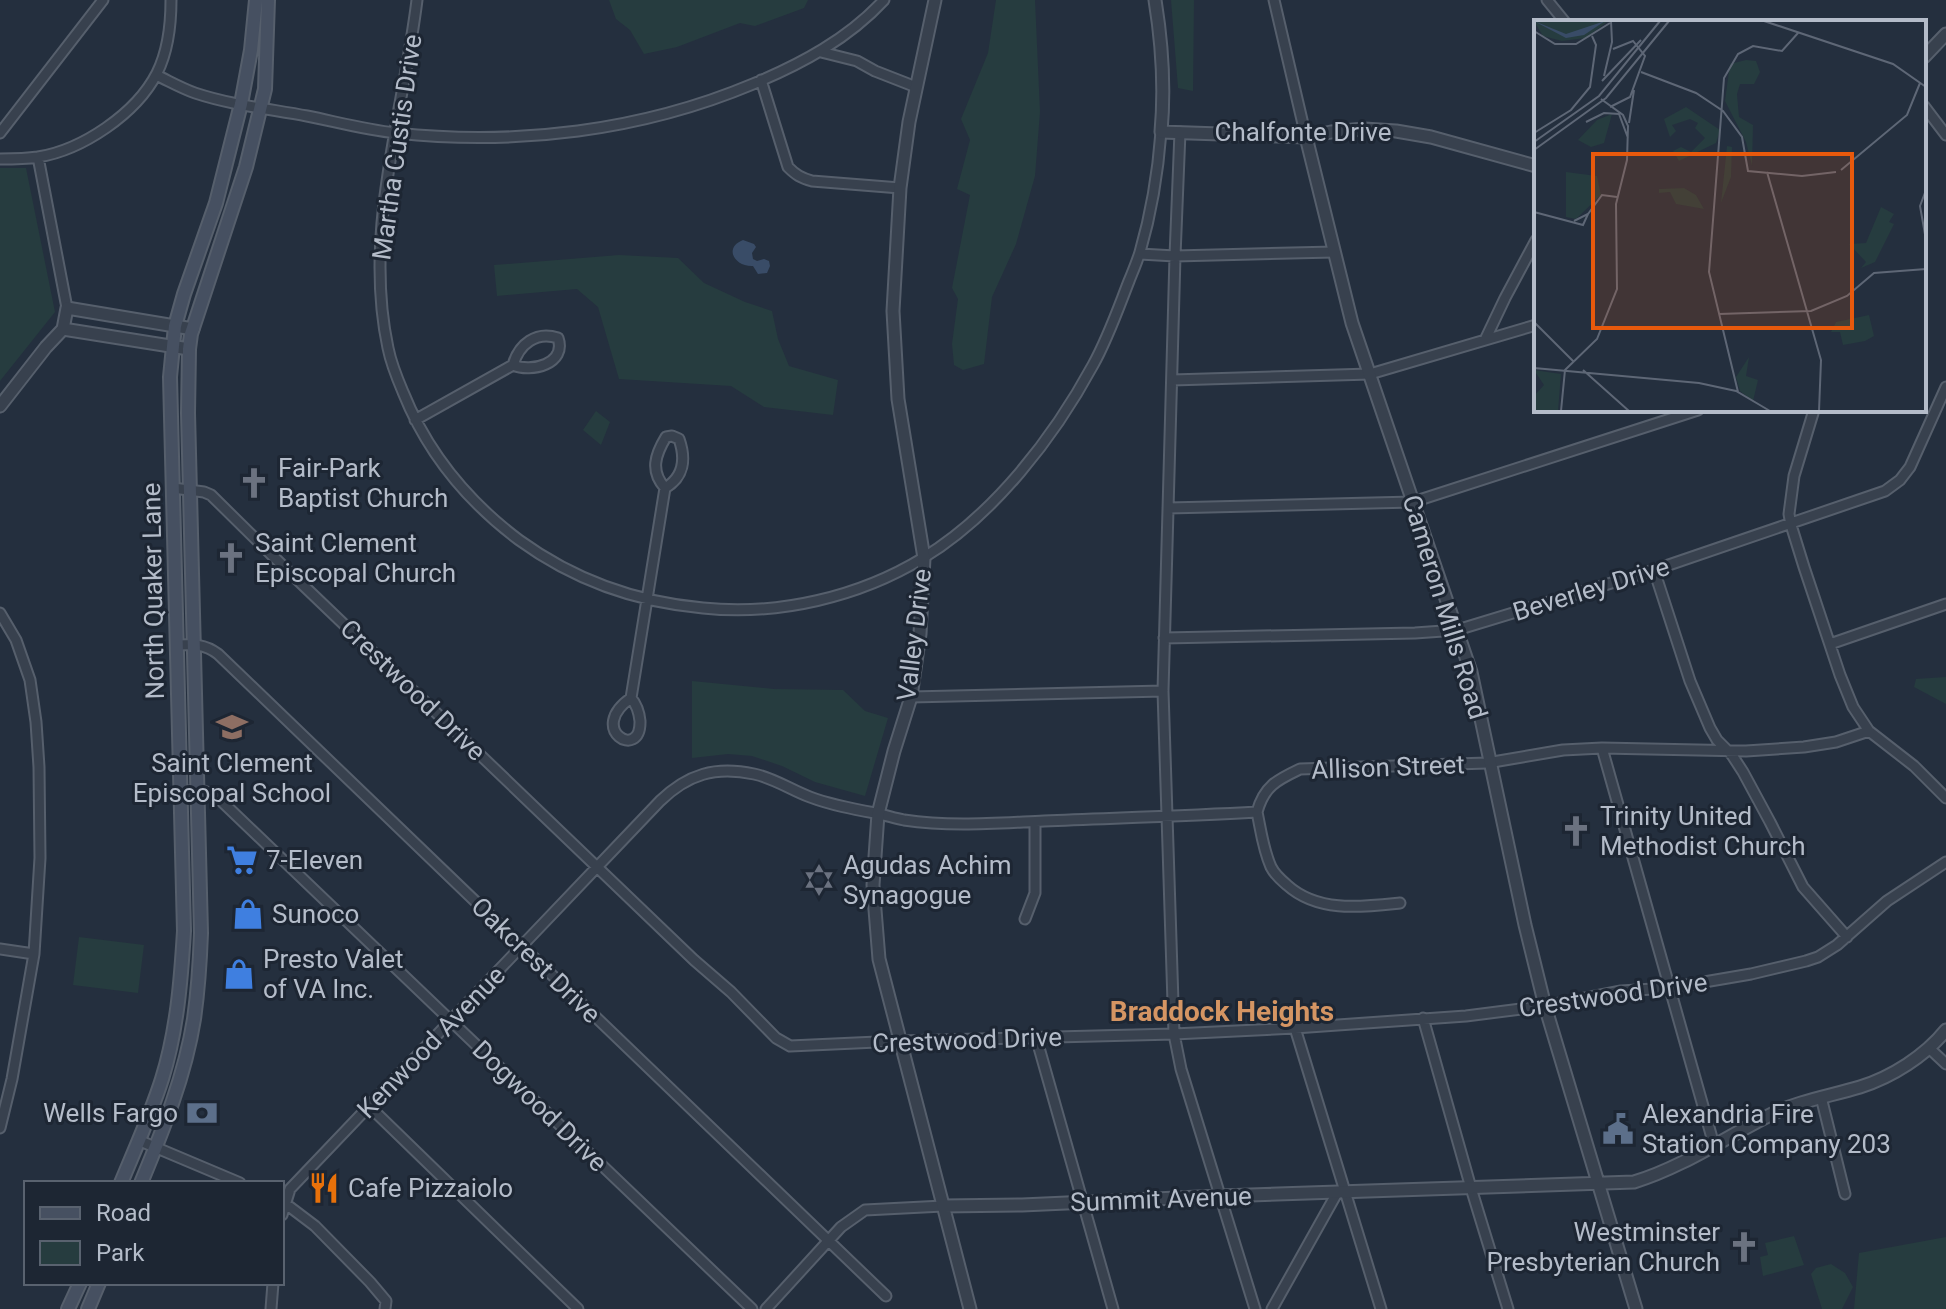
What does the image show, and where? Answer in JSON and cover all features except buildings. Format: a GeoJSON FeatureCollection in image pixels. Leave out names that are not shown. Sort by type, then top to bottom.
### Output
{"type":"FeatureCollection","features":[{"type":"Feature","properties":{"kind":"main road","name":"North Quaker Lane"},"geometry":{"type":"LineString","coordinates":[[122,1181],[161,1080],[176,1015],[184,931],[170,377],[175,326],[216,203],[241,104],[256,0]]}},
{"type":"Feature","properties":{"kind":"main road","name":"North Quaker Lane"},"geometry":{"type":"LineString","coordinates":[[142,1181],[178,1086],[194,1019],[201,933],[189,349],[246,167],[261,107],[265,89],[268,0]]}},
{"type":"Feature","properties":{"kind":"main road"},"geometry":{"type":"LineString","coordinates":[[68,1309],[79,1285]]}},
{"type":"Feature","properties":{"kind":"main road"},"geometry":{"type":"LineString","coordinates":[[89,1308],[98,1285]]}},
{"type":"Feature","properties":{"kind":"street"},"geometry":{"type":"LineString","coordinates":[[0,133],[103,0]]}},
{"type":"Feature","properties":{"kind":"street"},"geometry":{"type":"LineString","coordinates":[[0,159],[38,157],[69,148],[95,136],[120,116],[156,75],[167,41],[171,0]]}},
{"type":"Feature","properties":{"kind":"street","name":"Martha Custis Drive"},"geometry":{"type":"LineString","coordinates":[[417,0],[383,214],[381,302],[388,351],[424,437],[450,475],[476,503],[503,527],[560,566],[595,583],[647,600],[717,610],[776,608],[807,603],[847,592],[892,574],[924,558],[965,527],[1000,494],[1052,431],[1108,335],[1140,254],[1161,132]]}},
{"type":"Feature","properties":{"kind":"street"},"geometry":{"type":"LineString","coordinates":[[156,75],[193,92],[241,104],[396,133],[481,138],[555,134],[663,115],[761,80],[821,52],[884,0]]}},
{"type":"Feature","properties":{"kind":"street","name":"Valley Drive"},"geometry":{"type":"LineString","coordinates":[[935,0],[909,122],[900,188],[894,276],[898,399],[924,558],[920,634],[911,697],[878,814],[873,885],[879,959],[970,1309]]}},
{"type":"Feature","properties":{"kind":"street"},"geometry":{"type":"LineString","coordinates":[[1155,0],[1164,102],[1161,132]]}},
{"type":"Feature","properties":{"kind":"street","name":"Cameron Mills Road"},"geometry":{"type":"LineString","coordinates":[[1274,0],[1352,323],[1471,672],[1545,1006],[1636,1309]]}},
{"type":"Feature","properties":{"kind":"street"},"geometry":{"type":"LineString","coordinates":[[1547,0],[1563,20]]}},
{"type":"Feature","properties":{"kind":"street"},"geometry":{"type":"LineString","coordinates":[[1926,55],[1946,34]]}},
{"type":"Feature","properties":{"kind":"street"},"geometry":{"type":"LineString","coordinates":[[821,52],[857,61],[916,87]]}},
{"type":"Feature","properties":{"kind":"street"},"geometry":{"type":"LineString","coordinates":[[761,80],[788,167],[795,174],[812,181],[900,188]]}},
{"type":"Feature","properties":{"kind":"street"},"geometry":{"type":"LineString","coordinates":[[1926,109],[1946,135]]}},
{"type":"Feature","properties":{"kind":"street","name":"Chalfonte Drive"},"geometry":{"type":"LineString","coordinates":[[1161,132],[1306,137],[1364,129],[1396,131],[1534,165]]}},
{"type":"Feature","properties":{"kind":"street"},"geometry":{"type":"LineString","coordinates":[[1180,132],[1163,691],[1174,1034],[1181,1069],[1255,1309]]}},
{"type":"Feature","properties":{"kind":"street"},"geometry":{"type":"LineString","coordinates":[[0,406],[63,329],[67,308],[38,157]]}},
{"type":"Feature","properties":{"kind":"street"},"geometry":{"type":"LineString","coordinates":[[1485,340],[1534,244]]}},
{"type":"Feature","properties":{"kind":"street"},"geometry":{"type":"LineString","coordinates":[[1140,254],[1334,252]]}},
{"type":"Feature","properties":{"kind":"street"},"geometry":{"type":"LineString","coordinates":[[67,308],[193,329]]}},
{"type":"Feature","properties":{"kind":"street"},"geometry":{"type":"LineString","coordinates":[[1172,380],[1370,374],[1534,326]]}},
{"type":"Feature","properties":{"kind":"street"},"geometry":{"type":"LineString","coordinates":[[63,329],[189,349]]}},
{"type":"Feature","properties":{"kind":"street"},"geometry":{"type":"LineString","coordinates":[[415,420],[513,365],[527,369],[548,363],[558,352],[558,338],[541,336],[530,340],[521,346],[513,365]]}},
{"type":"Feature","properties":{"kind":"street","name":"Beverley Drive"},"geometry":{"type":"LineString","coordinates":[[1164,638],[1457,630],[1654,570],[1791,525],[1893,487],[1910,467],[1946,387]]}},
{"type":"Feature","properties":{"kind":"street"},"geometry":{"type":"LineString","coordinates":[[1168,508],[1413,502],[1657,424],[1682,412]]}},
{"type":"Feature","properties":{"kind":"street"},"geometry":{"type":"LineString","coordinates":[[1813,412],[1794,476],[1789,505],[1791,525],[1830,644],[1849,699],[1869,731],[1914,766],[1946,798]]}},
{"type":"Feature","properties":{"kind":"street"},"geometry":{"type":"LineString","coordinates":[[631,698],[665,488],[676,480],[684,460],[679,439],[672,436],[666,437],[655,461],[657,478],[665,488]]}},
{"type":"Feature","properties":{"kind":"street","name":"Crestwood Drive"},"geometry":{"type":"LineString","coordinates":[[173,488],[211,495],[782,1043],[790,1046],[1295,1028],[1466,1016],[1545,1006],[1621,991],[1669,988],[1751,974],[1806,961],[1827,952],[1887,901],[1946,862]]}},
{"type":"Feature","properties":{"kind":"street"},"geometry":{"type":"LineString","coordinates":[[1654,570],[1694,692],[1717,740],[1737,764],[1803,887],[1847,937]]}},
{"type":"Feature","properties":{"kind":"street"},"geometry":{"type":"LineString","coordinates":[[1830,644],[1946,604]]}},
{"type":"Feature","properties":{"kind":"street"},"geometry":{"type":"LineString","coordinates":[[0,613],[16,640],[27,670],[36,722],[40,773],[40,858],[34,954],[0,1128]]}},
{"type":"Feature","properties":{"kind":"street"},"geometry":{"type":"LineString","coordinates":[[176,645],[194,644]]}},
{"type":"Feature","properties":{"kind":"street","name":"Oakcrest Drive"},"geometry":{"type":"LineString","coordinates":[[194,644],[218,654],[886,1296]]}},
{"type":"Feature","properties":{"kind":"street"},"geometry":{"type":"LineString","coordinates":[[911,697],[1163,691]]}},
{"type":"Feature","properties":{"kind":"street","name":"Allison Street"},"geometry":{"type":"LineString","coordinates":[[1257,812],[1267,790],[1276,780],[1300,769],[1490,763],[1563,750],[1602,748],[1728,751],[1804,747],[1836,742],[1869,731]]}},
{"type":"Feature","properties":{"kind":"street"},"geometry":{"type":"LineString","coordinates":[[1602,748],[1714,1145]]}},
{"type":"Feature","properties":{"kind":"street","name":"Kenwood Avenue"},"geometry":{"type":"LineString","coordinates":[[284,1202],[290,1189],[681,783],[703,773],[755,774],[828,803],[878,814]]}},
{"type":"Feature","properties":{"kind":"street"},"geometry":{"type":"LineString","coordinates":[[180,791],[198,791]]}},
{"type":"Feature","properties":{"kind":"street","name":"Dogwood Drive"},"geometry":{"type":"LineString","coordinates":[[198,791],[215,795],[752,1309]]}},
{"type":"Feature","properties":{"kind":"street"},"geometry":{"type":"LineString","coordinates":[[878,814],[902,820],[942,823],[1257,812],[1264,849],[1272,869],[1292,890],[1326,905],[1400,903]]}},
{"type":"Feature","properties":{"kind":"street"},"geometry":{"type":"LineString","coordinates":[[1025,919],[1035,893],[1035,822]]}},
{"type":"Feature","properties":{"kind":"street"},"geometry":{"type":"LineString","coordinates":[[0,949],[34,954]]}},
{"type":"Feature","properties":{"kind":"street"},"geometry":{"type":"LineString","coordinates":[[1423,1018],[1508,1309]]}},
{"type":"Feature","properties":{"kind":"street"},"geometry":{"type":"LineString","coordinates":[[1295,1028],[1341,1193],[1381,1309]]}},
{"type":"Feature","properties":{"kind":"street","name":"Summit Avenue"},"geometry":{"type":"LineString","coordinates":[[766,1309],[828,1241],[865,1210],[1597,1182],[1621,1184],[1675,1166],[1775,1112],[1863,1086],[1902,1068],[1929,1048],[1946,1030]]}},
{"type":"Feature","properties":{"kind":"street"},"geometry":{"type":"LineString","coordinates":[[1036,1037],[1113,1309]]}},
{"type":"Feature","properties":{"kind":"street"},"geometry":{"type":"LineString","coordinates":[[1929,1048],[1946,1064]]}},
{"type":"Feature","properties":{"kind":"street"},"geometry":{"type":"LineString","coordinates":[[1821,1097],[1845,1194]]}},
{"type":"Feature","properties":{"kind":"street"},"geometry":{"type":"LineString","coordinates":[[369,1106],[578,1309]]}},
{"type":"Feature","properties":{"kind":"street"},"geometry":{"type":"LineString","coordinates":[[138,1140],[235,1181]]}},
{"type":"Feature","properties":{"kind":"street"},"geometry":{"type":"LineString","coordinates":[[1272,1309],[1341,1193]]}},
{"type":"Feature","properties":{"kind":"street"},"geometry":{"type":"LineString","coordinates":[[284,1202],[315,1226],[370,1282],[386,1301],[385,1309]]}},
{"type":"Feature","properties":{"kind":"street"},"geometry":{"type":"LineString","coordinates":[[271,1309],[273,1285]]}},
{"type":"Feature","properties":{"kind":"green space"},"geometry":{"type":"Polygon","coordinates":[[[609,0],[808,0],[804,8],[755,26],[740,23],[677,47],[644,54],[630,30],[616,19],[609,0]]]}},
{"type":"Feature","properties":{"kind":"green space"},"geometry":{"type":"Polygon","coordinates":[[[996,0],[1035,0],[1040,112],[1035,176],[1016,244],[992,297],[984,364],[963,370],[954,365],[952,344],[958,299],[952,288],[970,195],[957,189],[970,140],[961,119],[988,53],[996,0]]]}},
{"type":"Feature","properties":{"kind":"green space"},"geometry":{"type":"Polygon","coordinates":[[[1171,0],[1194,0],[1193,91],[1178,88],[1171,0]]]}},
{"type":"Feature","properties":{"kind":"green space"},"geometry":{"type":"Polygon","coordinates":[[[0,168],[26,168],[55,312],[0,381],[0,168]]]}},
{"type":"Feature","properties":{"kind":"green space"},"geometry":{"type":"Polygon","coordinates":[[[619,255],[678,258],[704,283],[772,311],[778,339],[789,366],[838,380],[833,415],[764,407],[731,386],[619,379],[598,307],[577,289],[497,296],[494,265],[619,255]]]}},
{"type":"Feature","properties":{"kind":"green space"},"geometry":{"type":"Polygon","coordinates":[[[596,411],[610,422],[601,445],[583,430],[596,411]]]}},
{"type":"Feature","properties":{"kind":"green space"},"geometry":{"type":"Polygon","coordinates":[[[1946,677],[1946,704],[1914,687],[1916,679],[1946,677]]]}},
{"type":"Feature","properties":{"kind":"green space"},"geometry":{"type":"Polygon","coordinates":[[[692,681],[774,689],[843,690],[865,711],[888,718],[865,796],[815,782],[752,756],[728,754],[692,758],[692,681]]]}},
{"type":"Feature","properties":{"kind":"green space"},"geometry":{"type":"Polygon","coordinates":[[[79,937],[144,945],[138,993],[73,985],[79,937]]]}},
{"type":"Feature","properties":{"kind":"green space"},"geometry":{"type":"Polygon","coordinates":[[[1794,1236],[1804,1265],[1763,1276],[1760,1257],[1768,1255],[1765,1243],[1794,1236]]]}},
{"type":"Feature","properties":{"kind":"green space"},"geometry":{"type":"Polygon","coordinates":[[[1946,1237],[1946,1309],[1854,1309],[1859,1253],[1946,1237]]]}},
{"type":"Feature","properties":{"kind":"green space"},"geometry":{"type":"Polygon","coordinates":[[[1831,1264],[1845,1273],[1853,1287],[1842,1309],[1822,1309],[1811,1274],[1816,1268],[1831,1264]]]}},
{"type":"Feature","properties":{"kind":"water"},"geometry":{"type":"Polygon","coordinates":[[[743,240],[756,247],[752,253],[753,259],[769,261],[767,273],[758,274],[753,266],[741,263],[734,256],[734,248],[743,240]]]}},
{"type":"Feature","properties":{"kind":"place","name":"Fair-Park Baptist Church"},"geometry":{"type":"Point","coordinates":[254,483]}},
{"type":"Feature","properties":{"kind":"place","name":"Saint Clement Episcopal Church"},"geometry":{"type":"Point","coordinates":[231,558]}},
{"type":"Feature","properties":{"kind":"place","name":"Saint Clement Episcopal School"},"geometry":{"type":"Point","coordinates":[232,727]}},
{"type":"Feature","properties":{"kind":"place","name":"Trinity United Methodist Church"},"geometry":{"type":"Point","coordinates":[1576,831]}},
{"type":"Feature","properties":{"kind":"place","name":"7-Eleven"},"geometry":{"type":"Point","coordinates":[242,860]}},
{"type":"Feature","properties":{"kind":"place","name":"Agudas Achim Synagogue"},"geometry":{"type":"Point","coordinates":[819,880]}},
{"type":"Feature","properties":{"kind":"place","name":"Sunoco"},"geometry":{"type":"Point","coordinates":[248,914]}},
{"type":"Feature","properties":{"kind":"place","name":"Presto Valet of VA Inc."},"geometry":{"type":"Point","coordinates":[239,974]}},
{"type":"Feature","properties":{"kind":"place","name":"Wells Fargo"},"geometry":{"type":"Point","coordinates":[202,1113]}},
{"type":"Feature","properties":{"kind":"place","name":"Alexandria Fire Station Company 203"},"geometry":{"type":"Point","coordinates":[1618,1129]}},
{"type":"Feature","properties":{"kind":"place","name":"Cafe Pizzaiolo"},"geometry":{"type":"Point","coordinates":[324,1188]}},
{"type":"Feature","properties":{"kind":"place","name":"Westminster Presbyterian Church"},"geometry":{"type":"Point","coordinates":[1744,1247]}},
{"type":"Feature","properties":{"kind":"district","name":"Braddock Heights"},"geometry":{"type":"Point","coordinates":[1222,1011]}}]}
